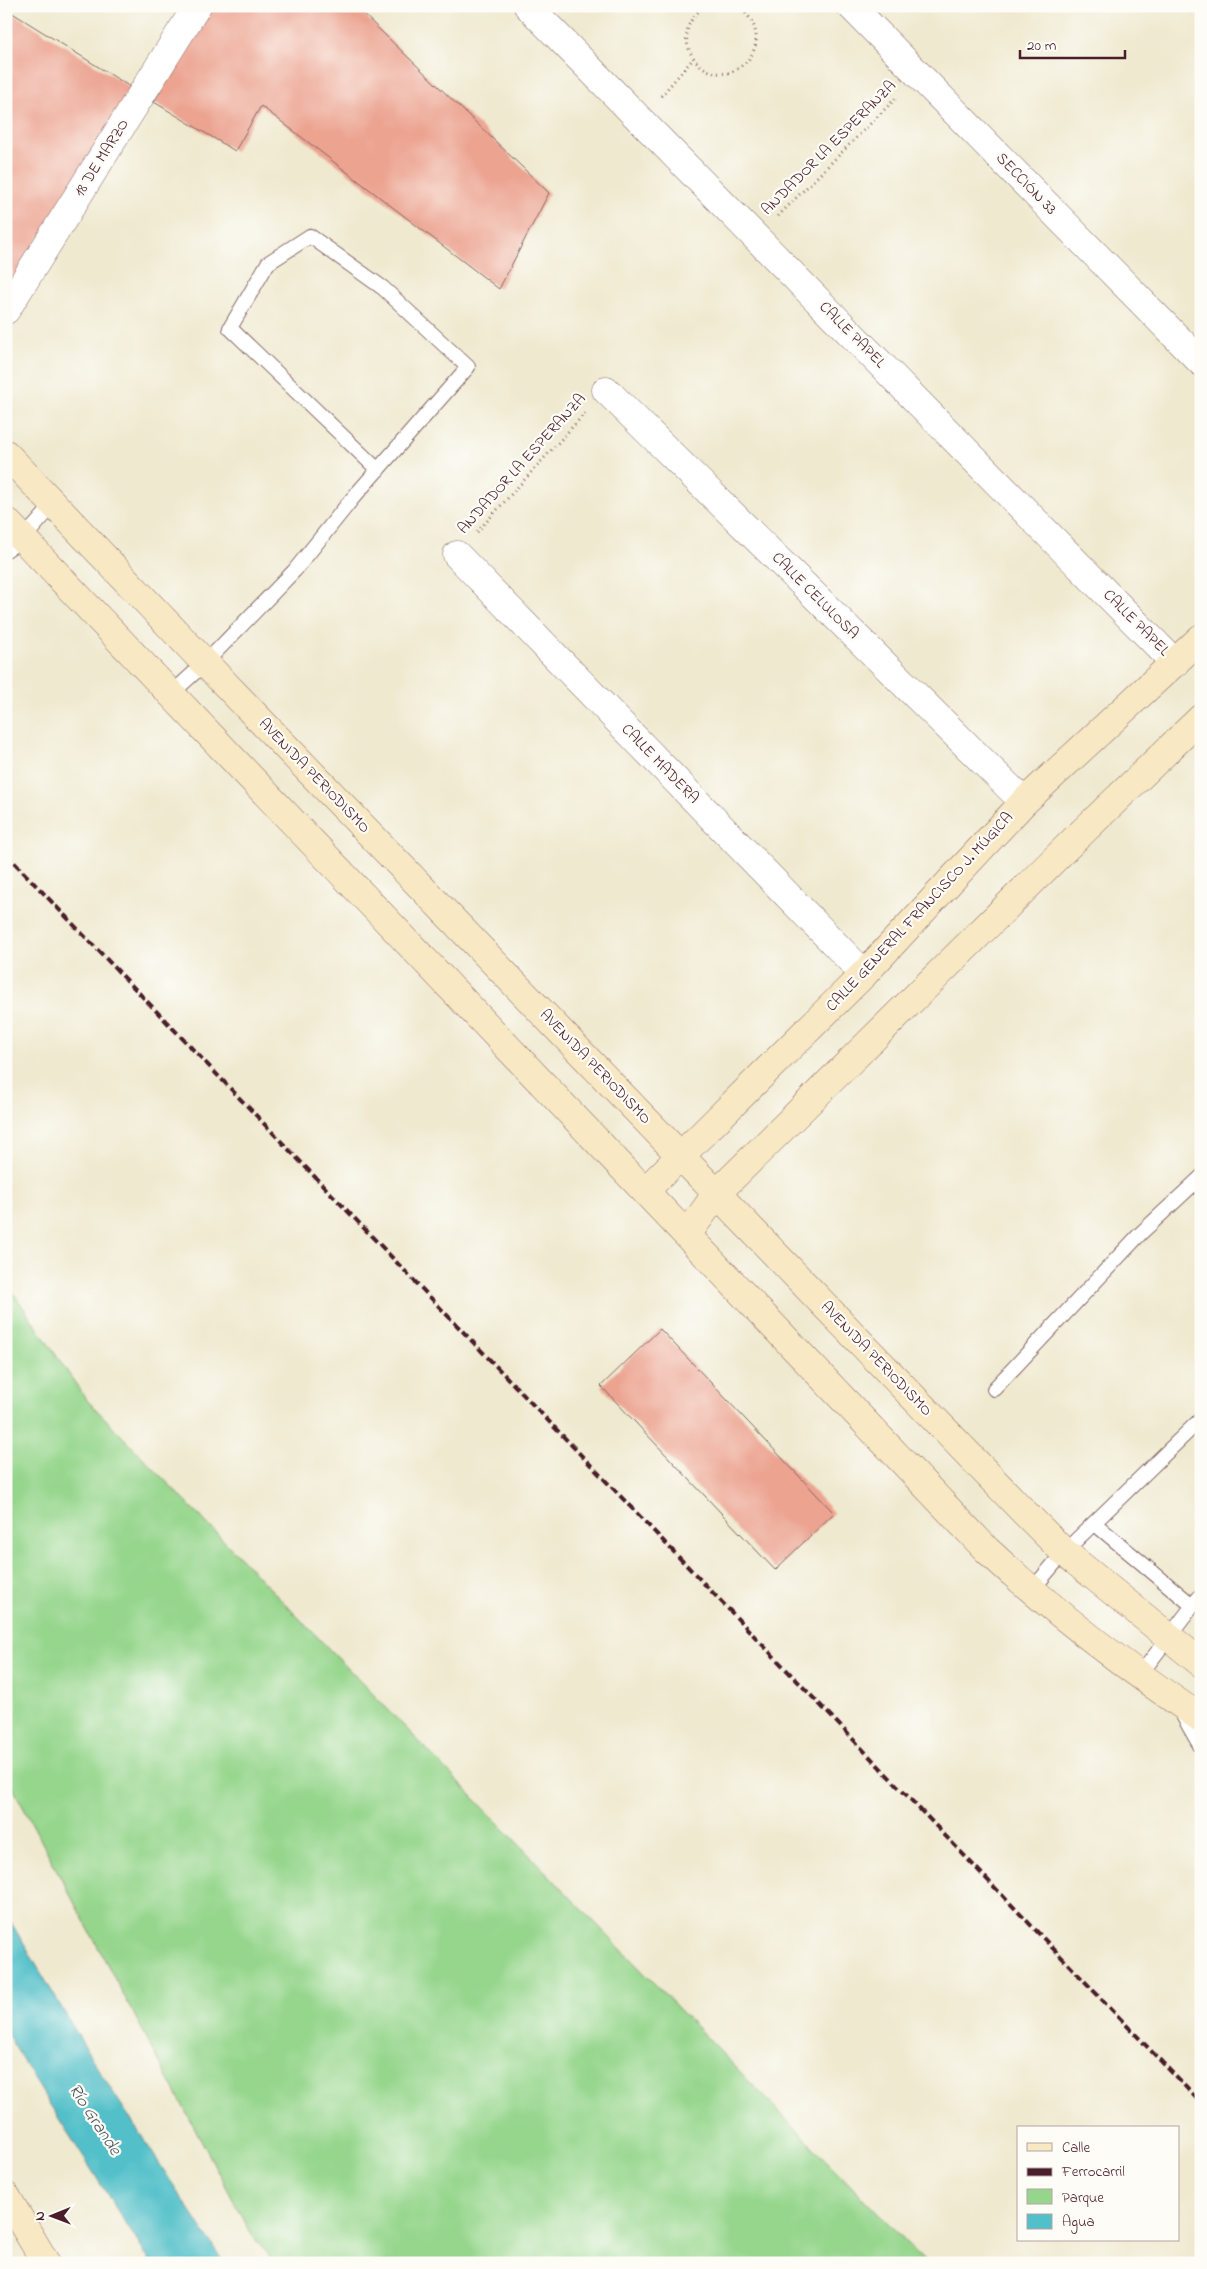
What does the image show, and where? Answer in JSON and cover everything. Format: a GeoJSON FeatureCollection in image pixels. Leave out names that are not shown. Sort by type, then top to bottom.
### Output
{"type":"FeatureCollection","features":[{"type":"Feature","properties":{"kind":"street","name":"18 DE MARZO"},"geometry":{"type":"LineString","coordinates":[[6,310],[197,6]]}},
{"type":"Feature","properties":{"kind":"street","name":"CALLE PAPEL"},"geometry":{"type":"LineString","coordinates":[[528,6],[1175,663]]}},
{"type":"Feature","properties":{"kind":"street","name":"SECCIÓN 33"},"geometry":{"type":"LineString","coordinates":[[851,6],[1201,362]]}},
{"type":"Feature","properties":{"kind":"street","name":"CALLE CELULOSA"},"geometry":{"type":"LineString","coordinates":[[606,390],[1024,802]]}},
{"type":"Feature","properties":{"kind":"street","name":"AVENIDA PERIODISMO"},"geometry":{"type":"LineString","coordinates":[[6,454],[205,663],[1064,1552],[1201,1663]]}},
{"type":"Feature","properties":{"kind":"street"},"geometry":{"type":"LineString","coordinates":[[12,537],[172,694],[987,1550],[1031,1591],[1139,1676],[1201,1718]]}},
{"type":"Feature","properties":{"kind":"street","name":"CALLE MADERA"},"geometry":{"type":"LineString","coordinates":[[456,555],[864,974]]}},
{"type":"Feature","properties":{"kind":"street","name":"CALLE GENERAL FRANCISCO J. MÚGICA"},"geometry":{"type":"LineString","coordinates":[[645,1191],[864,974],[1024,802],[1201,638]]}},
{"type":"Feature","properties":{"kind":"street"},"geometry":{"type":"LineString","coordinates":[[687,1235],[717,1193],[1072,842],[1201,718]]}},
{"type":"Feature","properties":{"kind":"street"},"geometry":{"type":"LineString","coordinates":[[6,2196],[46,2263]]}},
{"type":"Feature","properties":{"kind":"lane"},"geometry":{"type":"LineString","coordinates":[[172,694],[205,663],[295,570],[378,470],[468,367],[383,288],[310,236],[268,263],[230,328],[378,470]]}},
{"type":"Feature","properties":{"kind":"lane"},"geometry":{"type":"LineString","coordinates":[[12,537],[54,504]]}},
{"type":"Feature","properties":{"kind":"lane"},"geometry":{"type":"LineString","coordinates":[[994,1388],[1140,1234],[1201,1177]]}},
{"type":"Feature","properties":{"kind":"lane"},"geometry":{"type":"LineString","coordinates":[[1031,1591],[1064,1552],[1201,1419]]}},
{"type":"Feature","properties":{"kind":"lane"},"geometry":{"type":"LineString","coordinates":[[1094,1523],[1197,1601],[1139,1676]]}},
{"type":"Feature","properties":{"kind":"lane"},"geometry":{"type":"LineString","coordinates":[[1174,1700],[1201,1747]]}},
{"type":"Feature","properties":{"kind":"path"},"geometry":{"type":"LineString","coordinates":[[706,6],[697,12],[690,22],[686,34],[688,48],[694,59],[703,68],[715,72],[728,73],[745,63],[755,47],[756,34],[753,22],[745,11],[737,6]]}},
{"type":"Feature","properties":{"kind":"path"},"geometry":{"type":"LineString","coordinates":[[745,11],[750,6]]}},
{"type":"Feature","properties":{"kind":"path"},"geometry":{"type":"LineString","coordinates":[[639,119],[694,59]]}},
{"type":"Feature","properties":{"kind":"path","name":"ANDADOR LA ESPERANZA"},"geometry":{"type":"LineString","coordinates":[[756,238],[919,75]]}},
{"type":"Feature","properties":{"kind":"path","name":"ANDADOR LA ESPERANZA"},"geometry":{"type":"LineString","coordinates":[[456,555],[606,390]]}},
{"type":"Feature","properties":{"kind":"green space"},"geometry":{"type":"Polygon","coordinates":[[[6,1282],[86,1399],[926,2263],[274,2263],[252,2235],[6,1775],[6,1282]]]}},
{"type":"Feature","properties":{"kind":"water","name":"Río Grande"},"geometry":{"type":"Polygon","coordinates":[[[6,1914],[98,2069],[224,2263],[151,2263],[47,2100],[6,2032],[6,1914]]]}},
{"type":"Feature","properties":{"kind":"building"},"geometry":{"type":"Polygon","coordinates":[[[208,6],[355,6],[549,193],[499,289],[261,106],[235,151],[154,102],[208,6]]]}},
{"type":"Feature","properties":{"kind":"building"},"geometry":{"type":"Polygon","coordinates":[[[6,9],[132,88],[6,292],[6,9]]]}},
{"type":"Feature","properties":{"kind":"building"},"geometry":{"type":"Polygon","coordinates":[[[660,1329],[834,1513],[775,1570],[601,1386],[660,1329]]]}},
{"type":"Feature","properties":{"kind":"railway"},"geometry":{"type":"LineString","coordinates":[[6,854],[1201,2103]]}}]}
